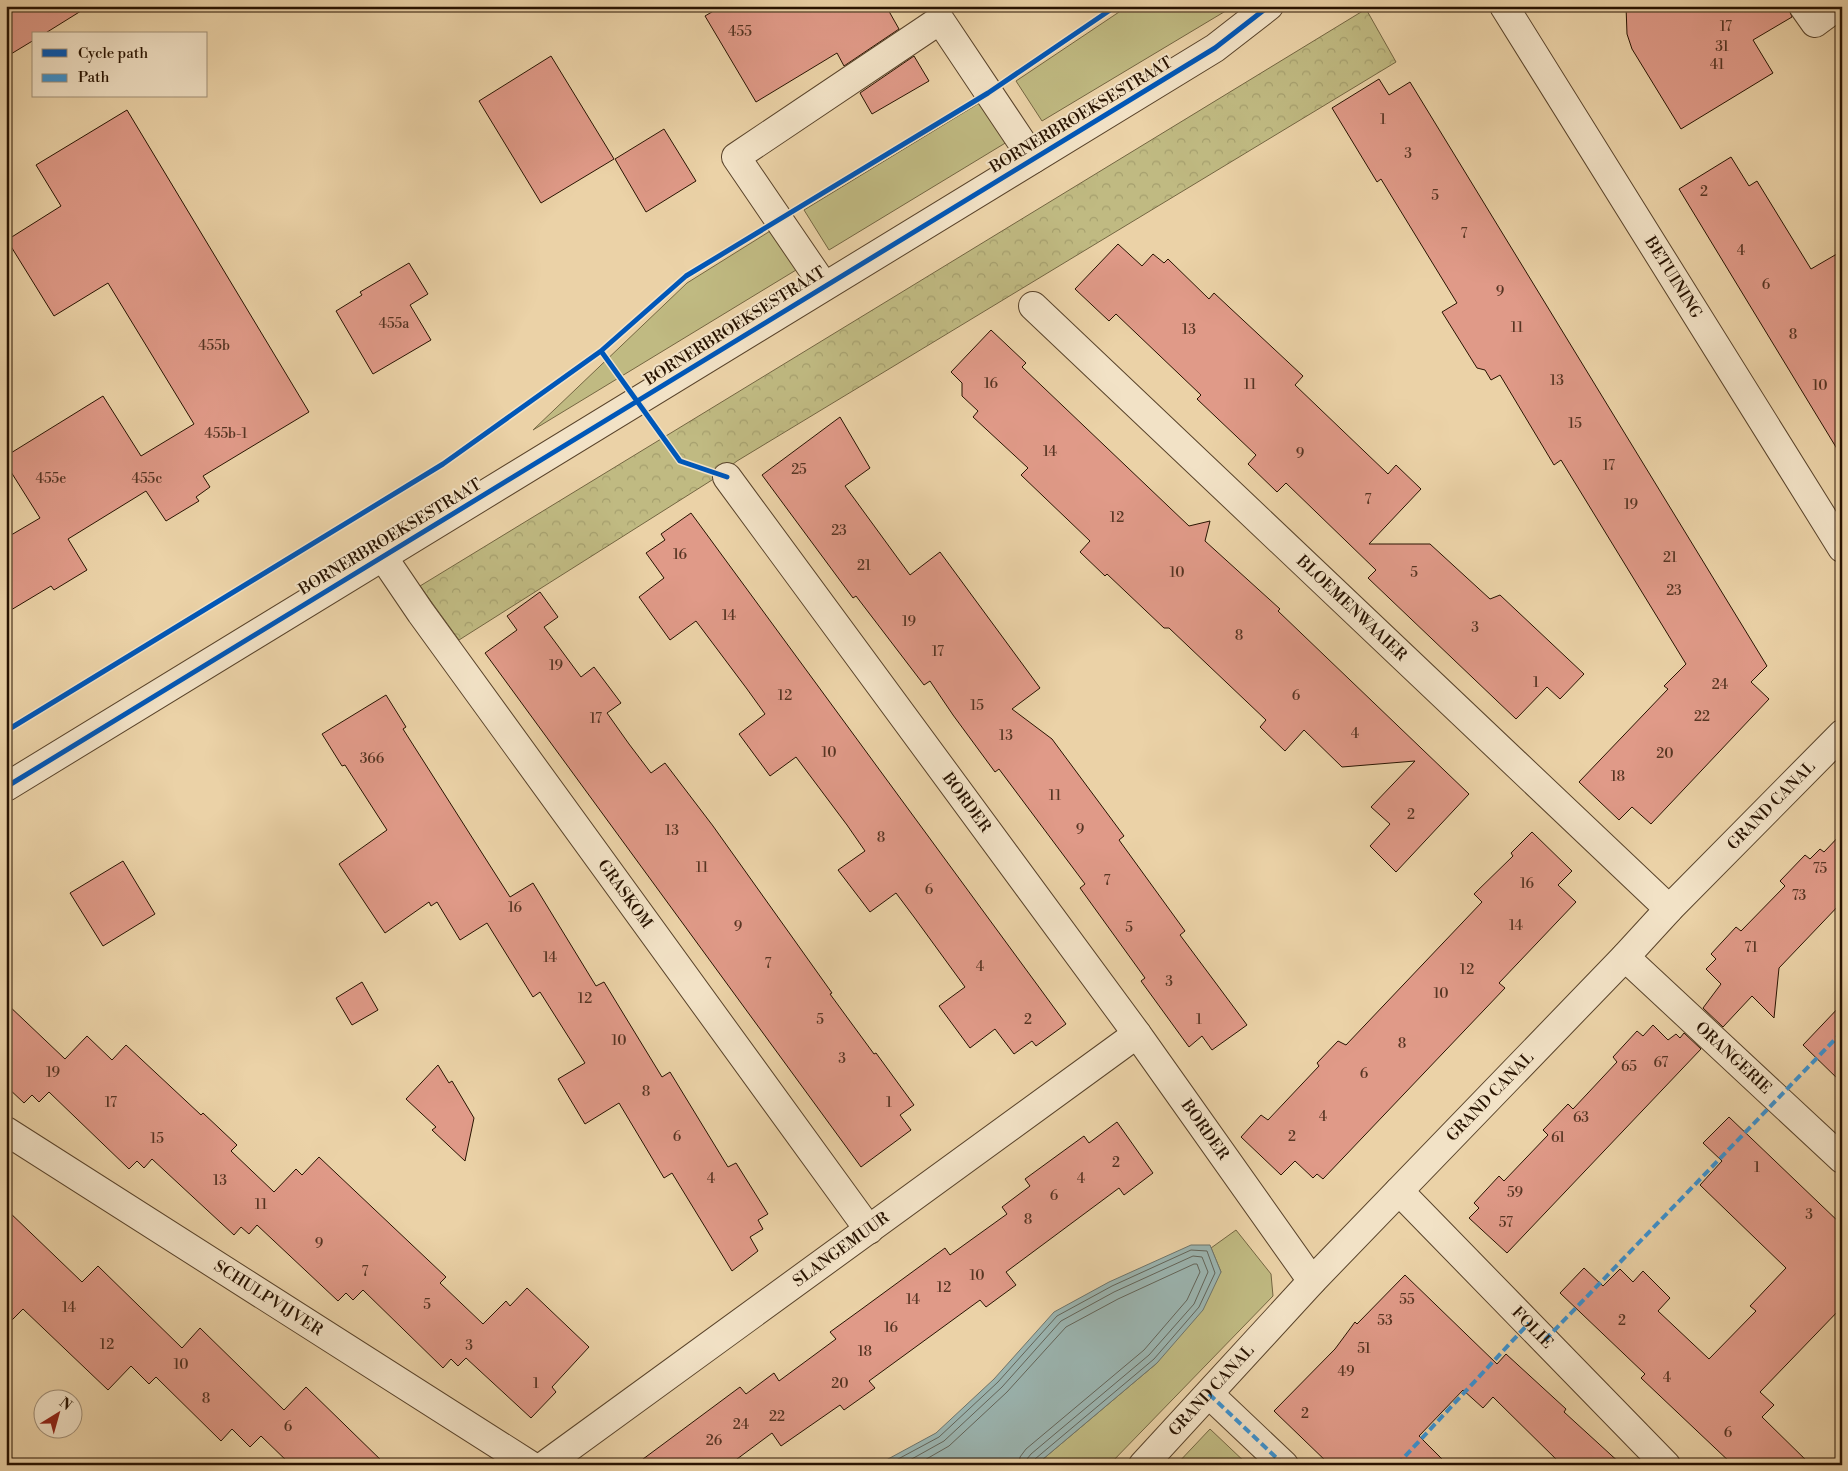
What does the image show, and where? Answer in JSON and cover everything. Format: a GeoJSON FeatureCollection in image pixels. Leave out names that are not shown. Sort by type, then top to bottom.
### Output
{"type":"FeatureCollection","features":[{"type":"Feature","properties":{"kind":"street","name":"BORNERBROEKSESTRAAT"},"geometry":{"type":"LineString","coordinates":[[6,787],[1215,48],[1269,6]]}},
{"type":"Feature","properties":{"kind":"street","name":"BETUINING"},"geometry":{"type":"LineString","coordinates":[[1504,6],[1842,548]]}},
{"type":"Feature","properties":{"kind":"street"},"geometry":{"type":"LineString","coordinates":[[1803,6],[1815,22],[1838,6]]}},
{"type":"Feature","properties":{"kind":"street"},"geometry":{"type":"LineString","coordinates":[[824,286],[736,157],[940,20],[1032,159]]}},
{"type":"Feature","properties":{"kind":"street","name":"BLOEMENWAAIER"},"geometry":{"type":"LineString","coordinates":[[1033,306],[1669,909]]}},
{"type":"Feature","properties":{"kind":"street","name":"BORDER"},"geometry":{"type":"LineString","coordinates":[[727,477],[1137,1034],[1312,1281]]}},
{"type":"Feature","properties":{"kind":"street","name":"GRASKOM"},"geometry":{"type":"LineString","coordinates":[[383,556],[421,613],[869,1230]]}},
{"type":"Feature","properties":{"kind":"street","name":"GRAND CANAL"},"geometry":{"type":"LineString","coordinates":[[1143,1465],[1312,1281],[1669,909],[1842,734]]}},
{"type":"Feature","properties":{"kind":"street","name":"ORANGERIE"},"geometry":{"type":"LineString","coordinates":[[1625,957],[1842,1158]]}},
{"type":"Feature","properties":{"kind":"street","name":"SLANGEMUUR"},"geometry":{"type":"LineString","coordinates":[[545,1465],[1137,1034]]}},
{"type":"Feature","properties":{"kind":"street","name":"SCHULPVIJVER"},"geometry":{"type":"LineString","coordinates":[[6,1131],[530,1465]]}},
{"type":"Feature","properties":{"kind":"street","name":"FOLIE"},"geometry":{"type":"LineString","coordinates":[[1399,1191],[1666,1465]]}},
{"type":"Feature","properties":{"kind":"street"},"geometry":{"type":"LineString","coordinates":[[1209,1394],[1284,1465]]}},
{"type":"Feature","properties":{"kind":"green space"},"geometry":{"type":"Polygon","coordinates":[[[1128,6],[1234,6],[1042,121],[1016,81],[1128,6]]]}},
{"type":"Feature","properties":{"kind":"green space"},"geometry":{"type":"Polygon","coordinates":[[[1366,9],[1396,62],[737,461],[712,480],[459,640],[420,586],[1366,9]]]}},
{"type":"Feature","properties":{"kind":"green space"},"geometry":{"type":"Polygon","coordinates":[[[981,102],[1007,142],[829,250],[804,210],[981,102]]]}},
{"type":"Feature","properties":{"kind":"green space"},"geometry":{"type":"Polygon","coordinates":[[[775,228],[801,267],[533,430],[687,283],[775,228]]]}},
{"type":"Feature","properties":{"kind":"green space"},"geometry":{"type":"Polygon","coordinates":[[[1236,1230],[1271,1274],[1273,1296],[1109,1465],[1036,1465],[1157,1363],[1221,1272],[1211,1248],[1236,1230]]]}},
{"type":"Feature","properties":{"kind":"green space"},"geometry":{"type":"Polygon","coordinates":[[[1210,1429],[1248,1465],[1176,1465],[1210,1429]]]}},
{"type":"Feature","properties":{"kind":"water"},"geometry":{"type":"Polygon","coordinates":[[[1191,1245],[1210,1245],[1221,1272],[1203,1310],[1157,1363],[1036,1465],[877,1465],[936,1433],[994,1379],[1054,1312],[1109,1282],[1191,1245]]]}},
{"type":"Feature","properties":{"kind":"building"},"geometry":{"type":"Polygon","coordinates":[[[6,6],[89,6],[47,32],[32,32],[32,41],[6,57],[6,6]]]}},
{"type":"Feature","properties":{"kind":"building"},"geometry":{"type":"Polygon","coordinates":[[[722,6],[886,6],[899,29],[844,66],[837,53],[756,102],[705,16],[722,6]]]}},
{"type":"Feature","properties":{"kind":"building"},"geometry":{"type":"Polygon","coordinates":[[[1626,6],[1788,6],[1792,17],[1753,40],[1773,73],[1681,129],[1632,49],[1627,34],[1626,6]]]}},
{"type":"Feature","properties":{"kind":"building"},"geometry":{"type":"Polygon","coordinates":[[[551,56],[614,159],[541,203],[479,101],[551,56]]]}},
{"type":"Feature","properties":{"kind":"building"},"geometry":{"type":"Polygon","coordinates":[[[914,56],[929,81],[872,114],[860,93],[914,56]]]}},
{"type":"Feature","properties":{"kind":"building"},"geometry":{"type":"Polygon","coordinates":[[[1379,79],[1389,95],[1410,82],[1767,666],[1751,682],[1769,699],[1651,824],[1632,807],[1619,820],[1579,782],[1668,689],[1664,686],[1686,664],[1561,460],[1554,465],[1500,375],[1491,380],[1485,370],[1477,368],[1442,312],[1457,303],[1381,179],[1377,182],[1332,108],[1379,79]]]}},
{"type":"Feature","properties":{"kind":"building"},"geometry":{"type":"Polygon","coordinates":[[[127,110],[309,412],[203,476],[210,487],[196,497],[199,501],[166,521],[146,491],[68,539],[87,570],[54,590],[51,586],[6,613],[6,538],[40,518],[6,464],[6,456],[103,396],[141,456],[194,424],[108,283],[54,316],[7,240],[61,206],[36,165],[127,110]]]}},
{"type":"Feature","properties":{"kind":"building"},"geometry":{"type":"Polygon","coordinates":[[[664,129],[696,181],[646,212],[615,159],[664,129]]]}},
{"type":"Feature","properties":{"kind":"building"},"geometry":{"type":"Polygon","coordinates":[[[1731,157],[1749,186],[1757,181],[1811,269],[1842,251],[1842,457],[1679,189],[1731,157]]]}},
{"type":"Feature","properties":{"kind":"building"},"geometry":{"type":"Polygon","coordinates":[[[1118,244],[1142,266],[1153,254],[1164,263],[1168,259],[1209,299],[1214,293],[1303,376],[1295,385],[1388,474],[1396,465],[1421,489],[1369,544],[1430,544],[1490,599],[1500,595],[1584,674],[1560,699],[1547,687],[1516,719],[1368,578],[1376,570],[1286,483],[1277,492],[1248,464],[1256,455],[1197,399],[1201,395],[1116,314],[1109,321],[1075,289],[1118,244]]]}},
{"type":"Feature","properties":{"kind":"building"},"geometry":{"type":"Polygon","coordinates":[[[409,263],[428,294],[410,305],[431,340],[373,374],[336,311],[362,295],[360,292],[409,263]]]}},
{"type":"Feature","properties":{"kind":"building"},"geometry":{"type":"Polygon","coordinates":[[[991,330],[1026,363],[1022,367],[1189,526],[1210,521],[1205,541],[1280,609],[1278,611],[1469,794],[1396,872],[1370,846],[1390,824],[1371,807],[1415,761],[1342,767],[1304,730],[1285,751],[1260,727],[1266,720],[1169,628],[1164,628],[1107,574],[1105,576],[1080,552],[1090,541],[1021,475],[1028,468],[973,417],[978,411],[962,396],[962,383],[951,372],[991,330]]]}},
{"type":"Feature","properties":{"kind":"building"},"geometry":{"type":"Polygon","coordinates":[[[840,417],[870,468],[845,486],[910,575],[940,552],[1040,688],[1012,709],[1052,739],[1124,836],[1119,840],[1185,931],[1180,935],[1247,1025],[1212,1050],[1202,1036],[1189,1047],[1141,981],[1145,978],[1080,888],[1085,884],[999,769],[995,772],[930,681],[924,685],[856,596],[853,598],[762,475],[840,417]]]}},
{"type":"Feature","properties":{"kind":"building"},"geometry":{"type":"Polygon","coordinates":[[[691,513],[1066,1024],[1036,1046],[1032,1041],[1014,1054],[995,1029],[970,1048],[939,1006],[965,987],[914,917],[896,893],[870,912],[838,870],[865,851],[847,825],[796,757],[770,776],[739,734],[765,714],[696,621],[670,640],[639,597],[664,578],[646,553],[665,540],[661,534],[691,513]]]}},
{"type":"Feature","properties":{"kind":"building"},"geometry":{"type":"Polygon","coordinates":[[[540,592],[558,617],[544,627],[581,677],[594,667],[621,703],[607,713],[629,744],[651,773],[665,763],[713,826],[832,993],[830,994],[914,1105],[900,1115],[911,1130],[861,1167],[485,653],[517,630],[507,616],[540,592]]]}},
{"type":"Feature","properties":{"kind":"building"},"geometry":{"type":"Polygon","coordinates":[[[386,695],[406,727],[403,729],[510,897],[533,883],[596,986],[604,982],[662,1077],[670,1072],[728,1167],[736,1163],[768,1214],[758,1220],[763,1229],[750,1237],[758,1251],[732,1271],[672,1173],[664,1178],[619,1103],[585,1124],[558,1079],[585,1063],[540,992],[533,997],[487,923],[460,940],[437,902],[431,906],[429,902],[385,933],[339,864],[387,830],[345,765],[342,766],[322,734],[386,695]]]}},
{"type":"Feature","properties":{"kind":"building"},"geometry":{"type":"Polygon","coordinates":[[[1532,832],[1572,871],[1558,885],[1576,902],[1499,983],[1505,988],[1323,1179],[1317,1174],[1313,1178],[1295,1161],[1281,1175],[1241,1137],[1261,1115],[1268,1120],[1319,1066],[1317,1063],[1338,1041],[1346,1045],[1482,902],[1474,894],[1513,856],[1511,853],[1532,832]]]}},
{"type":"Feature","properties":{"kind":"building"},"geometry":{"type":"Polygon","coordinates":[[[1842,833],[1842,902],[1779,968],[1774,1018],[1752,996],[1723,1027],[1703,1008],[1721,984],[1706,969],[1716,959],[1711,954],[1736,927],[1741,931],[1785,886],[1780,881],[1805,855],[1810,859],[1820,849],[1824,852],[1842,833]]]}},
{"type":"Feature","properties":{"kind":"building"},"geometry":{"type":"Polygon","coordinates":[[[123,861],[155,914],[103,946],[70,893],[123,861]]]}},
{"type":"Feature","properties":{"kind":"building"},"geometry":{"type":"Polygon","coordinates":[[[362,982],[378,1010],[352,1025],[336,998],[362,982]]]}},
{"type":"Feature","properties":{"kind":"building"},"geometry":{"type":"Polygon","coordinates":[[[6,1003],[65,1059],[87,1036],[112,1060],[126,1045],[201,1115],[203,1113],[237,1145],[231,1151],[274,1192],[296,1169],[302,1175],[319,1157],[446,1277],[440,1283],[483,1324],[506,1301],[510,1306],[527,1288],[589,1347],[552,1387],[556,1392],[531,1418],[466,1358],[458,1366],[451,1359],[443,1368],[363,1290],[353,1300],[346,1293],[338,1301],[257,1225],[249,1234],[241,1227],[234,1235],[152,1159],[144,1168],[137,1161],[129,1169],[49,1092],[39,1102],[32,1095],[24,1103],[6,1086],[6,1003]]]}},
{"type":"Feature","properties":{"kind":"building"},"geometry":{"type":"Polygon","coordinates":[[[1842,1004],[1842,1083],[1803,1045],[1842,1004]]]}},
{"type":"Feature","properties":{"kind":"building"},"geometry":{"type":"Polygon","coordinates":[[[1653,1025],[1668,1040],[1676,1034],[1680,1038],[1684,1033],[1701,1049],[1507,1253],[1469,1218],[1479,1208],[1474,1203],[1499,1176],[1504,1181],[1548,1135],[1543,1130],[1568,1104],[1573,1109],[1617,1062],[1613,1057],[1637,1031],[1643,1036],[1653,1025]]]}},
{"type":"Feature","properties":{"kind":"building"},"geometry":{"type":"Polygon","coordinates":[[[438,1065],[449,1083],[452,1081],[474,1118],[465,1161],[432,1130],[436,1127],[406,1099],[438,1065]]]}},
{"type":"Feature","properties":{"kind":"building"},"geometry":{"type":"Polygon","coordinates":[[[1729,1117],[1842,1225],[1842,1307],[1760,1392],[1774,1405],[1762,1417],[1811,1465],[1733,1465],[1641,1378],[1645,1374],[1560,1293],[1584,1268],[1603,1286],[1620,1269],[1633,1282],[1643,1271],[1670,1298],[1658,1311],[1709,1359],[1756,1311],[1750,1306],[1786,1268],[1700,1185],[1722,1161],[1703,1143],[1729,1117]]]}},
{"type":"Feature","properties":{"kind":"building"},"geometry":{"type":"Polygon","coordinates":[[[1117,1122],[1153,1173],[1124,1195],[1119,1188],[1006,1272],[1016,1285],[986,1307],[980,1300],[869,1381],[875,1388],[844,1410],[840,1405],[781,1446],[772,1433],[729,1465],[635,1465],[740,1387],[746,1394],[774,1373],[779,1381],[836,1339],[830,1332],[945,1248],[950,1255],[1007,1214],[1002,1207],[1030,1186],[1025,1179],[1084,1136],[1089,1143],[1117,1122]]]}},
{"type":"Feature","properties":{"kind":"building"},"geometry":{"type":"Polygon","coordinates":[[[6,1209],[82,1282],[98,1266],[182,1348],[200,1328],[284,1410],[306,1387],[386,1465],[291,1465],[261,1436],[250,1447],[232,1429],[221,1441],[156,1377],[149,1384],[131,1366],[108,1390],[23,1309],[6,1326],[6,1209]]]}},
{"type":"Feature","properties":{"kind":"building"},"geometry":{"type":"Polygon","coordinates":[[[1405,1275],[1497,1364],[1506,1354],[1566,1409],[1564,1412],[1622,1465],[1562,1465],[1493,1397],[1483,1408],[1463,1390],[1419,1436],[1448,1465],[1330,1465],[1274,1411],[1335,1349],[1355,1322],[1357,1324],[1405,1275]]]}},
{"type":"Feature","properties":{"kind":"marked path"},"geometry":{"type":"LineString","coordinates":[[1545,1340],[1842,1032]]}},
{"type":"Feature","properties":{"kind":"marked path"},"geometry":{"type":"LineString","coordinates":[[1397,1465],[1529,1323]]}},
{"type":"Feature","properties":{"kind":"marked path"},"geometry":{"type":"LineString","coordinates":[[1209,1394],[1284,1465]]}},
{"type":"Feature","properties":{"kind":"cycle path"},"geometry":{"type":"LineString","coordinates":[[6,731],[443,464],[601,351],[686,276],[988,93],[1116,6]]}},
{"type":"Feature","properties":{"kind":"cycle path"},"geometry":{"type":"LineString","coordinates":[[6,787],[1215,48],[1269,6]]}},
{"type":"Feature","properties":{"kind":"cycle path"},"geometry":{"type":"LineString","coordinates":[[601,351],[680,461],[727,477]]}}]}
